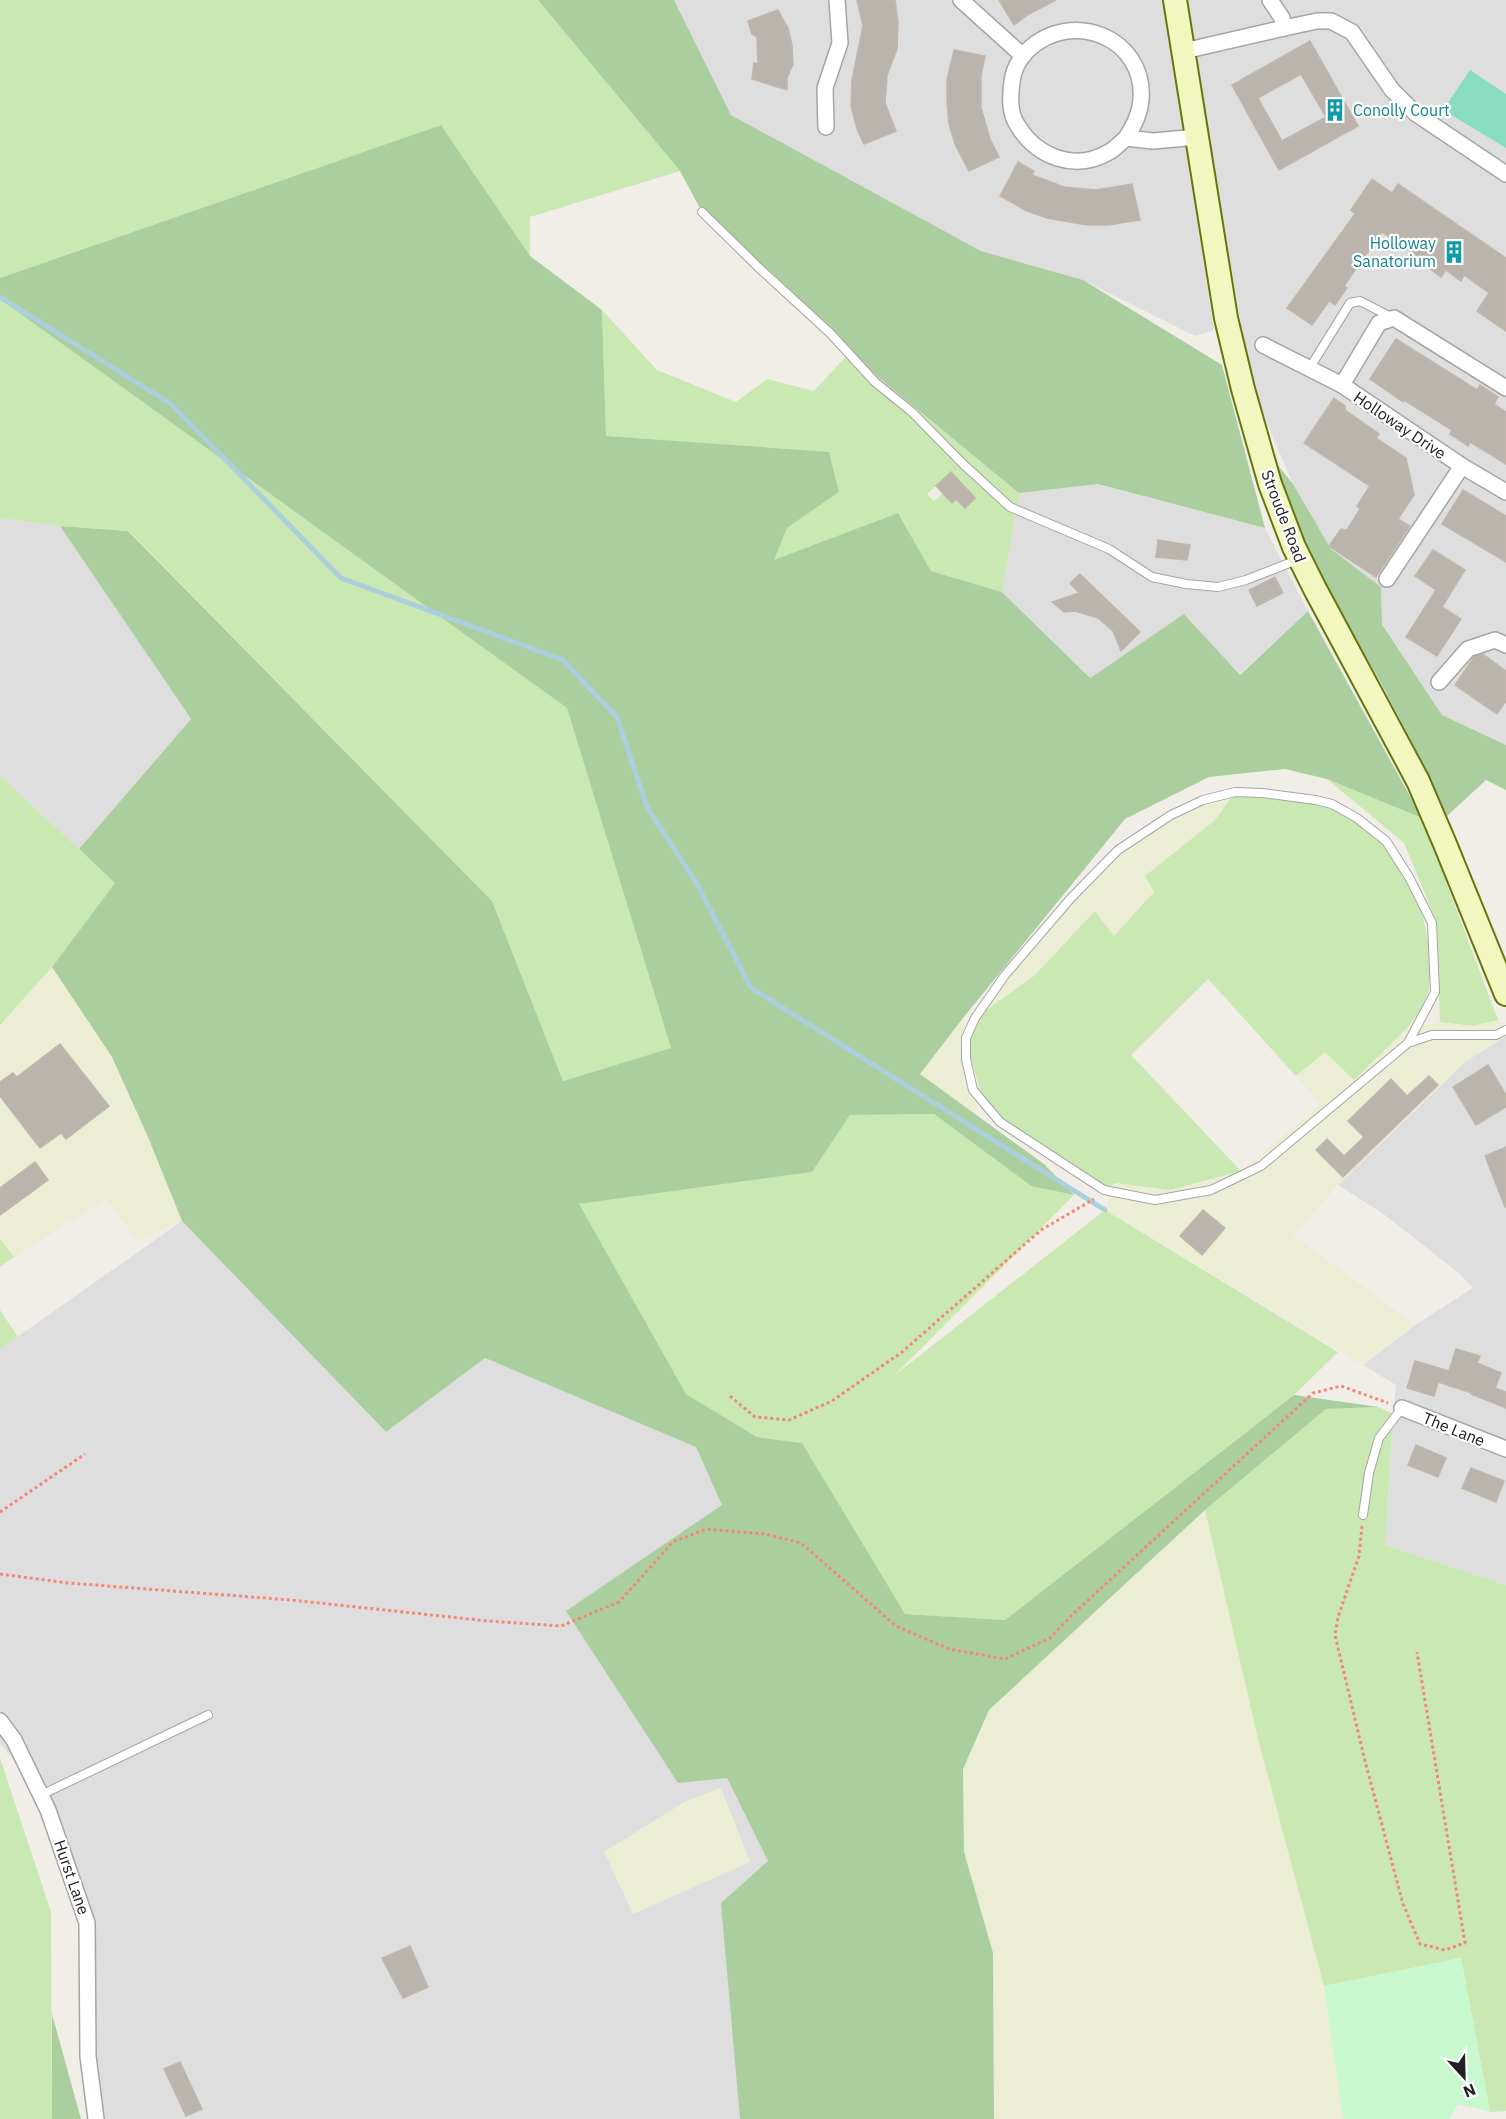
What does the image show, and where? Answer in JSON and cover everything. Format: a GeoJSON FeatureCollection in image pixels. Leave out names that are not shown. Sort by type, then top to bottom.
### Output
{"type":"FeatureCollection","features":[{"type":"Feature","properties":{"kind":"street"},"geometry":{"type":"LineString","coordinates":[[826,127],[825,88],[840,42],[837,0]]}},
{"type":"Feature","properties":{"kind":"street"},"geometry":{"type":"LineString","coordinates":[[961,0],[1023,56]]}},
{"type":"Feature","properties":{"kind":"street","name":"Stroude Road"},"geometry":{"type":"LineString","coordinates":[[1175,0],[1226,318],[1270,484],[1300,558],[1418,781],[1506,994]]}},
{"type":"Feature","properties":{"kind":"street"},"geometry":{"type":"LineString","coordinates":[[1270,0],[1282,18],[1284,28]]}},
{"type":"Feature","properties":{"kind":"street"},"geometry":{"type":"LineString","coordinates":[[1184,51],[1328,20],[1352,32],[1392,90],[1414,113],[1506,174]]}},
{"type":"Feature","properties":{"kind":"street"},"geometry":{"type":"LineString","coordinates":[[1077,29],[1098,33],[1116,43],[1131,59],[1141,88],[1142,99],[1137,120],[1126,138],[1109,152],[1088,160],[1065,161],[1044,153],[1026,139],[1014,120],[1010,98],[1012,76],[1023,56],[1038,41],[1057,32],[1077,29]]}},
{"type":"Feature","properties":{"kind":"street"},"geometry":{"type":"LineString","coordinates":[[1126,138],[1153,141],[1198,137]]}},
{"type":"Feature","properties":{"kind":"street"},"geometry":{"type":"LineString","coordinates":[[1394,318],[1506,388]]}},
{"type":"Feature","properties":{"kind":"street","name":"Holloway Drive"},"geometry":{"type":"LineString","coordinates":[[1394,318],[1379,323],[1342,386],[1462,466],[1506,492]]}},
{"type":"Feature","properties":{"kind":"street"},"geometry":{"type":"LineString","coordinates":[[1263,345],[1342,386]]}},
{"type":"Feature","properties":{"kind":"street","name":"Holloway Drive"},"geometry":{"type":"LineString","coordinates":[[1388,579],[1462,466]]}},
{"type":"Feature","properties":{"kind":"street"},"geometry":{"type":"LineString","coordinates":[[1439,682],[1468,649],[1495,640],[1506,645]]}},
{"type":"Feature","properties":{"kind":"street","name":"The Lane"},"geometry":{"type":"LineString","coordinates":[[1402,1408],[1506,1449]]}},
{"type":"Feature","properties":{"kind":"street","name":"Hurst Lane"},"geometry":{"type":"LineString","coordinates":[[0,1721],[14,1740],[48,1810],[87,1923],[88,2056],[96,2119]]}},
{"type":"Feature","properties":{"kind":"lane"},"geometry":{"type":"LineString","coordinates":[[702,212],[830,333],[875,382],[919,419],[1010,507],[1109,549],[1152,577],[1186,584],[1218,587],[1254,577],[1300,558]]}},
{"type":"Feature","properties":{"kind":"lane"},"geometry":{"type":"LineString","coordinates":[[1309,369],[1350,303],[1360,301],[1394,318]]}},
{"type":"Feature","properties":{"kind":"lane"},"geometry":{"type":"LineString","coordinates":[[1408,1043],[1435,992],[1432,923],[1409,877],[1386,841],[1357,818],[1332,804],[1305,798],[1235,792],[1203,800],[1171,815],[1118,849],[1071,898],[1005,975],[975,1018],[966,1038],[966,1059],[973,1090],[1000,1122],[1104,1190],[1155,1200],[1211,1190],[1261,1166],[1408,1043],[1432,1035],[1496,1035],[1506,1030]]}},
{"type":"Feature","properties":{"kind":"lane"},"geometry":{"type":"LineString","coordinates":[[1363,1515],[1368,1473],[1379,1438],[1402,1408]]}},
{"type":"Feature","properties":{"kind":"lane"},"geometry":{"type":"LineString","coordinates":[[41,1795],[208,1715]]}},
{"type":"Feature","properties":{"kind":"path"},"geometry":{"type":"LineString","coordinates":[[730,1396],[755,1417],[789,1420],[832,1401],[902,1352],[1041,1230],[1097,1197]]}},
{"type":"Feature","properties":{"kind":"path"},"geometry":{"type":"LineString","coordinates":[[0,1574],[68,1583],[291,1600],[488,1621],[561,1626],[619,1602],[673,1542],[706,1529],[731,1531],[765,1534],[801,1543],[896,1626],[949,1649],[1005,1659],[1050,1638],[1073,1614],[1313,1392],[1341,1386],[1402,1408]]}},
{"type":"Feature","properties":{"kind":"path"},"geometry":{"type":"LineString","coordinates":[[0,1512],[86,1454]]}},
{"type":"Feature","properties":{"kind":"path"},"geometry":{"type":"LineString","coordinates":[[1363,1515],[1359,1556],[1338,1617],[1335,1635],[1403,1904],[1420,1944],[1445,1950],[1465,1943],[1417,1652]]}},
{"type":"Feature","properties":{"kind":"shaded area"},"geometry":{"type":"Polygon","coordinates":[[[674,0],[1163,0],[1214,330],[1195,336],[1083,280],[981,251],[731,115],[674,0]]]}},
{"type":"Feature","properties":{"kind":"shaded area"},"geometry":{"type":"Polygon","coordinates":[[[1184,0],[1506,0],[1506,745],[1442,715],[1382,623],[1381,587],[1331,549],[1293,484],[1242,364],[1240,318],[1184,0]]]}},
{"type":"Feature","properties":{"kind":"shaded area"},"geometry":{"type":"Polygon","coordinates":[[[1097,484],[1265,528],[1308,611],[1239,675],[1184,614],[1090,678],[1002,592],[1019,493],[1097,484]]]}},
{"type":"Feature","properties":{"kind":"shaded area"},"geometry":{"type":"Polygon","coordinates":[[[0,518],[60,526],[191,719],[79,849],[0,775],[0,518]]]}},
{"type":"Feature","properties":{"kind":"shaded area"},"geometry":{"type":"Polygon","coordinates":[[[1506,1036],[1506,1585],[1385,1545],[1396,1385],[1363,1365],[1415,1325],[1473,1288],[1460,1274],[1385,1215],[1338,1185],[1465,1062],[1506,1036]]]}},
{"type":"Feature","properties":{"kind":"shaded area"},"geometry":{"type":"Polygon","coordinates":[[[182,1221],[386,1432],[485,1358],[696,1446],[723,1505],[566,1611],[727,1778],[768,1861],[740,2119],[97,2119],[87,1923],[41,1795],[0,1743],[0,1349],[182,1221]]]}},
{"type":"Feature","properties":{"kind":"green space"},"geometry":{"type":"Polygon","coordinates":[[[0,0],[538,0],[680,171],[530,217],[530,256],[441,125],[0,278],[0,0]]]}},
{"type":"Feature","properties":{"kind":"green space"},"geometry":{"type":"Polygon","coordinates":[[[538,0],[674,0],[731,115],[981,251],[1083,280],[1222,365],[1265,528],[1098,484],[1019,493],[849,353],[702,212],[680,171],[538,0]]]}},
{"type":"Feature","properties":{"kind":"green space"},"geometry":{"type":"Polygon","coordinates":[[[1470,70],[1506,94],[1506,148],[1443,110],[1470,70]]]}},
{"type":"Feature","properties":{"kind":"green space"},"geometry":{"type":"Polygon","coordinates":[[[441,125],[530,256],[602,310],[606,436],[829,452],[839,492],[787,528],[774,560],[898,513],[931,571],[1002,592],[1090,678],[1184,614],[1240,675],[1308,611],[1422,818],[1327,779],[1285,769],[1209,777],[1125,819],[920,1074],[1044,1164],[1074,1195],[1031,1186],[934,1114],[850,1115],[812,1172],[579,1204],[686,1394],[757,1437],[802,1443],[905,1614],[1005,1620],[1294,1395],[1379,1407],[1326,1409],[1205,1510],[989,1710],[963,1769],[964,1852],[993,1953],[994,2119],[740,2119],[721,1903],[768,1861],[727,1778],[678,1783],[566,1611],[722,1505],[696,1447],[485,1358],[386,1432],[182,1221],[112,1057],[52,967],[115,883],[79,849],[191,719],[60,526],[128,531],[492,901],[563,1081],[671,1048],[567,708],[0,299],[0,278],[441,125]]]}},
{"type":"Feature","properties":{"kind":"green space"},"geometry":{"type":"Polygon","coordinates":[[[0,299],[567,708],[671,1048],[563,1081],[492,901],[129,531],[60,526],[0,518],[0,299]]]}},
{"type":"Feature","properties":{"kind":"green space"},"geometry":{"type":"Polygon","coordinates":[[[602,310],[657,370],[736,402],[767,379],[814,391],[849,353],[1019,493],[1002,592],[931,571],[898,513],[773,561],[787,528],[839,492],[829,453],[606,436],[602,310]],[[951,472],[927,494],[934,501],[943,493],[952,502],[956,499],[965,508],[975,498],[951,472]]]}},
{"type":"Feature","properties":{"kind":"green space"},"geometry":{"type":"Polygon","coordinates":[[[1269,454],[1293,484],[1331,549],[1381,587],[1382,624],[1442,715],[1506,745],[1506,790],[1486,780],[1446,817],[1420,758],[1380,681],[1305,552],[1269,454]]]}},
{"type":"Feature","properties":{"kind":"green space"},"geometry":{"type":"Polygon","coordinates":[[[0,775],[115,883],[52,967],[0,1025],[0,775]]]}},
{"type":"Feature","properties":{"kind":"green space"},"geometry":{"type":"Polygon","coordinates":[[[1327,779],[1422,818],[1498,1020],[1473,1026],[1440,1022],[1436,920],[1404,843],[1327,779]]]}},
{"type":"Feature","properties":{"kind":"green space"},"geometry":{"type":"Polygon","coordinates":[[[1235,792],[1215,820],[1145,876],[1154,892],[1114,936],[1095,911],[1034,976],[975,1018],[1071,898],[1118,850],[1171,815],[1235,792]]]}},
{"type":"Feature","properties":{"kind":"green space"},"geometry":{"type":"Polygon","coordinates":[[[1235,792],[1314,802],[1330,807],[1369,826],[1397,857],[1419,897],[1431,957],[1429,989],[1421,1011],[1407,1028],[1354,1080],[1325,1052],[1296,1076],[1208,979],[1131,1055],[1241,1171],[1170,1190],[1116,1183],[1104,1190],[1000,1122],[983,1102],[966,1038],[975,1018],[1034,976],[1095,911],[1114,936],[1154,892],[1145,876],[1215,820],[1235,792]]]}},
{"type":"Feature","properties":{"kind":"green space"},"geometry":{"type":"Polygon","coordinates":[[[52,967],[112,1057],[182,1221],[137,1241],[107,1199],[14,1257],[0,1239],[0,1025],[52,967]]]}},
{"type":"Feature","properties":{"kind":"green space"},"geometry":{"type":"Polygon","coordinates":[[[963,1018],[983,1102],[972,1113],[920,1074],[963,1018]]]}},
{"type":"Feature","properties":{"kind":"green space"},"geometry":{"type":"Polygon","coordinates":[[[1498,1020],[1506,1029],[1506,1036],[1465,1062],[1338,1185],[1293,1235],[1415,1325],[1363,1365],[1105,1210],[1116,1182],[1170,1190],[1241,1171],[1321,1104],[1296,1076],[1325,1051],[1354,1080],[1407,1028],[1440,1022],[1473,1026],[1498,1020]]]}},
{"type":"Feature","properties":{"kind":"green space"},"geometry":{"type":"Polygon","coordinates":[[[934,1114],[1031,1186],[1074,1195],[895,1375],[1105,1210],[1338,1352],[1294,1395],[1005,1620],[904,1614],[802,1443],[757,1437],[686,1394],[578,1204],[812,1172],[850,1115],[934,1114]]]}},
{"type":"Feature","properties":{"kind":"green space"},"geometry":{"type":"Polygon","coordinates":[[[0,1239],[14,1257],[0,1267],[0,1239]]]}},
{"type":"Feature","properties":{"kind":"green space"},"geometry":{"type":"Polygon","coordinates":[[[0,1310],[18,1337],[0,1349],[0,1310]]]}},
{"type":"Feature","properties":{"kind":"green space"},"geometry":{"type":"Polygon","coordinates":[[[1379,1407],[1393,1414],[1385,1545],[1506,1585],[1506,2111],[1490,2112],[1461,1958],[1324,1986],[1259,1743],[1205,1510],[1326,1409],[1379,1407]]]}},
{"type":"Feature","properties":{"kind":"green space"},"geometry":{"type":"Polygon","coordinates":[[[1205,1510],[1259,1743],[1324,1986],[1343,2119],[994,2119],[993,1953],[964,1852],[963,1769],[989,1710],[1205,1510]]]}},
{"type":"Feature","properties":{"kind":"green space"},"geometry":{"type":"Polygon","coordinates":[[[0,1758],[51,1912],[52,2119],[0,2119],[0,1758]]]}},
{"type":"Feature","properties":{"kind":"green space"},"geometry":{"type":"Polygon","coordinates":[[[721,1788],[750,1862],[633,1914],[604,1852],[686,1801],[721,1788]]]}},
{"type":"Feature","properties":{"kind":"green space"},"geometry":{"type":"Polygon","coordinates":[[[1461,1958],[1490,2112],[1458,2104],[1449,2119],[1343,2119],[1324,1986],[1461,1958]]]}},
{"type":"Feature","properties":{"kind":"green space"},"geometry":{"type":"Polygon","coordinates":[[[52,2014],[81,2119],[52,2119],[52,2014]]]}},
{"type":"Feature","properties":{"kind":"building"},"geometry":{"type":"Polygon","coordinates":[[[857,0],[895,0],[898,23],[897,49],[887,75],[885,103],[896,131],[864,144],[851,106],[852,80],[863,26],[857,0]]]}},
{"type":"Feature","properties":{"kind":"building"},"geometry":{"type":"Polygon","coordinates":[[[999,0],[1056,0],[1014,25],[999,0]]]}},
{"type":"Feature","properties":{"kind":"building"},"geometry":{"type":"Polygon","coordinates":[[[778,10],[788,28],[792,45],[793,64],[787,78],[787,90],[752,79],[754,63],[758,64],[757,37],[752,34],[748,21],[778,10]]]}},
{"type":"Feature","properties":{"kind":"building","name":"Conolly Court"},"geometry":{"type":"Polygon","coordinates":[[[1310,41],[1358,126],[1279,170],[1232,85],[1310,41]],[[1301,74],[1258,98],[1282,141],[1326,117],[1301,74]]]}},
{"type":"Feature","properties":{"kind":"building"},"geometry":{"type":"Polygon","coordinates":[[[954,50],[985,56],[981,76],[981,108],[990,139],[999,157],[969,171],[955,144],[949,124],[947,80],[954,50]]]}},
{"type":"Feature","properties":{"kind":"building"},"geometry":{"type":"Polygon","coordinates":[[[1018,162],[1034,171],[1032,175],[1064,187],[1096,190],[1132,184],[1140,220],[1108,225],[1087,225],[1047,218],[1027,211],[1000,196],[1018,162]]]}},
{"type":"Feature","properties":{"kind":"building","name":"Holloway Sanatorium"},"geometry":{"type":"Polygon","coordinates":[[[1372,179],[1392,193],[1398,184],[1506,258],[1506,331],[1477,311],[1489,293],[1464,275],[1461,281],[1446,270],[1441,277],[1419,261],[1421,259],[1382,232],[1344,286],[1347,288],[1335,305],[1329,301],[1312,325],[1287,308],[1355,214],[1351,210],[1372,179]]]}},
{"type":"Feature","properties":{"kind":"building"},"geometry":{"type":"Polygon","coordinates":[[[1396,339],[1477,390],[1480,385],[1498,397],[1494,404],[1506,412],[1506,464],[1470,442],[1468,446],[1450,434],[1452,430],[1404,400],[1403,402],[1370,379],[1396,339]]]}},
{"type":"Feature","properties":{"kind":"building"},"geometry":{"type":"Polygon","coordinates":[[[1334,398],[1345,406],[1345,410],[1379,434],[1376,438],[1406,458],[1414,495],[1398,519],[1410,526],[1376,577],[1329,546],[1341,529],[1347,530],[1360,509],[1357,506],[1370,486],[1304,443],[1334,398]]]}},
{"type":"Feature","properties":{"kind":"building"},"geometry":{"type":"Polygon","coordinates":[[[951,472],[975,498],[965,508],[956,499],[952,503],[936,486],[951,472]]]}},
{"type":"Feature","properties":{"kind":"building"},"geometry":{"type":"Polygon","coordinates":[[[1463,490],[1506,516],[1506,562],[1442,524],[1463,490]]]}},
{"type":"Feature","properties":{"kind":"building"},"geometry":{"type":"Polygon","coordinates":[[[1158,540],[1190,545],[1187,560],[1156,557],[1158,540]]]}},
{"type":"Feature","properties":{"kind":"building"},"geometry":{"type":"Polygon","coordinates":[[[1433,550],[1465,570],[1442,607],[1461,619],[1437,656],[1406,637],[1436,590],[1415,576],[1433,550]]]}},
{"type":"Feature","properties":{"kind":"building"},"geometry":{"type":"Polygon","coordinates":[[[1080,574],[1140,632],[1121,651],[1113,631],[1098,618],[1075,611],[1064,612],[1052,602],[1079,593],[1070,583],[1080,574]]]}},
{"type":"Feature","properties":{"kind":"building"},"geometry":{"type":"Polygon","coordinates":[[[1275,577],[1283,593],[1257,606],[1249,590],[1275,577]]]}},
{"type":"Feature","properties":{"kind":"building"},"geometry":{"type":"Polygon","coordinates":[[[1483,654],[1506,671],[1506,701],[1497,714],[1455,685],[1474,657],[1483,654]]]}},
{"type":"Feature","properties":{"kind":"building"},"geometry":{"type":"Polygon","coordinates":[[[60,1044],[109,1106],[66,1139],[61,1133],[40,1148],[0,1096],[0,1082],[13,1073],[17,1077],[60,1044]]]}},
{"type":"Feature","properties":{"kind":"building"},"geometry":{"type":"Polygon","coordinates":[[[1488,1065],[1506,1095],[1506,1107],[1476,1125],[1453,1087],[1488,1065]]]}},
{"type":"Feature","properties":{"kind":"building"},"geometry":{"type":"Polygon","coordinates":[[[1429,1076],[1438,1085],[1343,1177],[1316,1150],[1327,1139],[1344,1156],[1364,1137],[1348,1121],[1391,1079],[1407,1096],[1429,1076]]]}},
{"type":"Feature","properties":{"kind":"building"},"geometry":{"type":"Polygon","coordinates":[[[1506,1147],[1506,1207],[1505,1207],[1485,1156],[1506,1147]]]}},
{"type":"Feature","properties":{"kind":"building"},"geometry":{"type":"Polygon","coordinates":[[[35,1162],[48,1180],[0,1215],[0,1188],[35,1162]]]}},
{"type":"Feature","properties":{"kind":"building"},"geometry":{"type":"Polygon","coordinates":[[[1203,1210],[1225,1228],[1202,1255],[1180,1236],[1203,1210]]]}},
{"type":"Feature","properties":{"kind":"building"},"geometry":{"type":"Polygon","coordinates":[[[1456,1349],[1480,1356],[1477,1363],[1501,1373],[1495,1388],[1506,1392],[1506,1408],[1472,1393],[1438,1382],[1434,1396],[1407,1388],[1415,1361],[1449,1371],[1456,1349]]]}},
{"type":"Feature","properties":{"kind":"building"},"geometry":{"type":"Polygon","coordinates":[[[1416,1445],[1446,1458],[1438,1477],[1408,1465],[1416,1445]]]}},
{"type":"Feature","properties":{"kind":"building"},"geometry":{"type":"Polygon","coordinates":[[[1471,1468],[1504,1481],[1496,1502],[1462,1488],[1471,1468]]]}},
{"type":"Feature","properties":{"kind":"building"},"geometry":{"type":"Polygon","coordinates":[[[410,1946],[428,1987],[403,1998],[382,1958],[410,1946]]]}},
{"type":"Feature","properties":{"kind":"building"},"geometry":{"type":"Polygon","coordinates":[[[180,2062],[202,2109],[186,2116],[164,2069],[180,2062]]]}},
{"type":"Feature","properties":{"kind":"waterway"},"geometry":{"type":"LineString","coordinates":[[0,297],[171,404],[341,578],[563,660],[617,717],[647,807],[697,884],[751,988],[1105,1210]]}},
{"type":"Feature","properties":{"kind":"place","name":"Conolly Court"},"geometry":{"type":"Point","coordinates":[1335,110]}},
{"type":"Feature","properties":{"kind":"place","name":"Holloway Sanatorium"},"geometry":{"type":"Point","coordinates":[1454,252]}}]}
